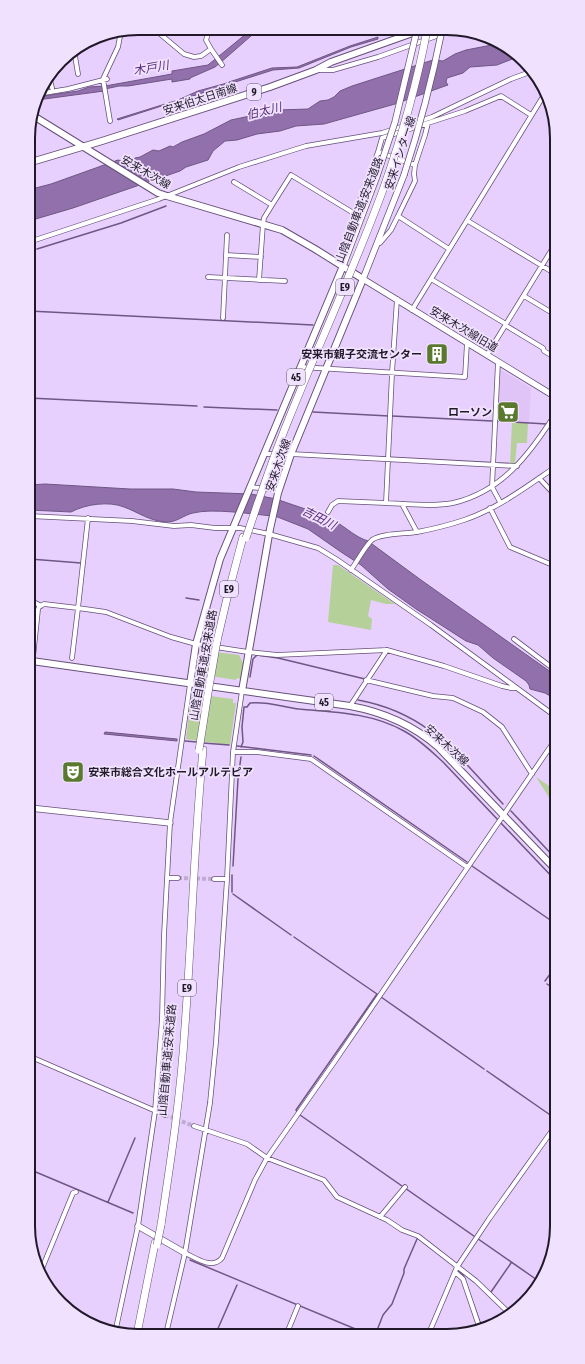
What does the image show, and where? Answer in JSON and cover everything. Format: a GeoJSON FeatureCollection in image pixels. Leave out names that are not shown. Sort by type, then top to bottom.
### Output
{"type":"FeatureCollection","features":[{"type":"Feature","properties":{"kind":"highway","name":"山陰自動車道;安来道路"},"geometry":{"type":"LineString","coordinates":[[141,1329],[159,1225],[179,1063],[194,805],[208,693],[228,594],[279,434],[335,302],[381,186],[406,107],[423,35]]}},
{"type":"Feature","properties":{"kind":"highway","name":"山陰自動車道;安来道路"},"geometry":{"type":"LineString","coordinates":[[138,1329],[156,1244]]}},
{"type":"Feature","properties":{"kind":"main road","name":"安来伯太日南線"},"geometry":{"type":"LineString","coordinates":[[84,146],[270,87],[402,35]]}},
{"type":"Feature","properties":{"kind":"main road","name":"安来インター線"},"geometry":{"type":"LineString","coordinates":[[343,266],[377,176],[395,122],[416,35]]}},
{"type":"Feature","properties":{"kind":"main road","name":"安来インター線"},"geometry":{"type":"LineString","coordinates":[[363,279],[404,175],[426,103],[441,35]]}},
{"type":"Feature","properties":{"kind":"main road"},"geometry":{"type":"LineString","coordinates":[[37,118],[84,146]]}},
{"type":"Feature","properties":{"kind":"main road"},"geometry":{"type":"LineString","coordinates":[[35,161],[84,146]]}},
{"type":"Feature","properties":{"kind":"main road","name":"安来木次線"},"geometry":{"type":"LineString","coordinates":[[84,146],[158,193],[262,224],[294,236],[363,279],[291,454],[279,492],[270,531],[242,691]]}},
{"type":"Feature","properties":{"kind":"main road","name":"安来木次線"},"geometry":{"type":"LineString","coordinates":[[190,684],[196,644],[220,559],[343,266]]}},
{"type":"Feature","properties":{"kind":"main road","name":"安来木次線旧道"},"geometry":{"type":"LineString","coordinates":[[363,279],[550,394]]}},
{"type":"Feature","properties":{"kind":"main road"},"geometry":{"type":"LineString","coordinates":[[35,632],[37,612]]}},
{"type":"Feature","properties":{"kind":"main road","name":"安来木次線"},"geometry":{"type":"LineString","coordinates":[[35,661],[350,706],[378,712],[392,717],[420,732],[438,747],[550,864]]}},
{"type":"Feature","properties":{"kind":"main road"},"geometry":{"type":"LineString","coordinates":[[35,809],[170,823]]}},
{"type":"Feature","properties":{"kind":"main road"},"geometry":{"type":"LineString","coordinates":[[138,1226],[185,1253]]}},
{"type":"Feature","properties":{"kind":"street"},"geometry":{"type":"LineString","coordinates":[[161,35],[184,54],[194,57],[201,56],[211,49]]}},
{"type":"Feature","properties":{"kind":"street"},"geometry":{"type":"LineString","coordinates":[[208,35],[206,40],[222,65]]}},
{"type":"Feature","properties":{"kind":"street"},"geometry":{"type":"LineString","coordinates":[[316,70],[333,70],[378,57],[439,35]]}},
{"type":"Feature","properties":{"kind":"street"},"geometry":{"type":"LineString","coordinates":[[110,121],[105,94],[105,80],[118,47],[120,37]]}},
{"type":"Feature","properties":{"kind":"street"},"geometry":{"type":"LineString","coordinates":[[75,56],[78,74]]}},
{"type":"Feature","properties":{"kind":"street"},"geometry":{"type":"LineString","coordinates":[[35,240],[166,196],[239,167],[290,151],[312,145],[382,135],[428,123],[432,119],[504,82],[527,73]]}},
{"type":"Feature","properties":{"kind":"street"},"geometry":{"type":"LineString","coordinates":[[46,93],[105,80]]}},
{"type":"Feature","properties":{"kind":"street"},"geometry":{"type":"LineString","coordinates":[[51,83],[52,88]]}},
{"type":"Feature","properties":{"kind":"street"},"geometry":{"type":"LineString","coordinates":[[382,135],[432,119],[465,111],[501,96],[531,115]]}},
{"type":"Feature","properties":{"kind":"street"},"geometry":{"type":"LineString","coordinates":[[412,310],[468,221],[542,98]]}},
{"type":"Feature","properties":{"kind":"street"},"geometry":{"type":"LineString","coordinates":[[377,243],[380,243],[391,230],[415,182],[415,165],[428,123]]}},
{"type":"Feature","properties":{"kind":"street"},"geometry":{"type":"LineString","coordinates":[[357,231],[352,224],[378,152],[382,135]]}},
{"type":"Feature","properties":{"kind":"street"},"geometry":{"type":"LineString","coordinates":[[378,152],[415,165]]}},
{"type":"Feature","properties":{"kind":"street"},"geometry":{"type":"LineString","coordinates":[[259,280],[262,224],[264,218],[291,175],[355,214]]}},
{"type":"Feature","properties":{"kind":"street"},"geometry":{"type":"LineString","coordinates":[[234,182],[272,205]]}},
{"type":"Feature","properties":{"kind":"street"},"geometry":{"type":"LineString","coordinates":[[398,216],[449,249]]}},
{"type":"Feature","properties":{"kind":"street"},"geometry":{"type":"LineString","coordinates":[[468,221],[550,271]]}},
{"type":"Feature","properties":{"kind":"street"},"geometry":{"type":"LineString","coordinates":[[223,318],[227,235]]}},
{"type":"Feature","properties":{"kind":"street"},"geometry":{"type":"LineString","coordinates":[[487,355],[550,253]]}},
{"type":"Feature","properties":{"kind":"street"},"geometry":{"type":"LineString","coordinates":[[226,255],[260,257]]}},
{"type":"Feature","properties":{"kind":"street"},"geometry":{"type":"LineString","coordinates":[[208,277],[285,281]]}},
{"type":"Feature","properties":{"kind":"street"},"geometry":{"type":"LineString","coordinates":[[431,279],[544,348],[544,351],[550,355]]}},
{"type":"Feature","properties":{"kind":"street"},"geometry":{"type":"LineString","coordinates":[[524,296],[550,312]]}},
{"type":"Feature","properties":{"kind":"street"},"geometry":{"type":"LineString","coordinates":[[386,503],[397,299]]}},
{"type":"Feature","properties":{"kind":"street"},"geometry":{"type":"LineString","coordinates":[[300,368],[326,368],[336,370],[465,377],[467,343]]}},
{"type":"Feature","properties":{"kind":"street"},"geometry":{"type":"LineString","coordinates":[[498,362],[492,488],[500,502]]}},
{"type":"Feature","properties":{"kind":"street"},"geometry":{"type":"LineString","coordinates":[[328,512],[332,505],[338,501],[429,505],[452,503],[469,498],[492,488],[517,466],[539,441],[550,423]]}},
{"type":"Feature","properties":{"kind":"street"},"geometry":{"type":"LineString","coordinates":[[264,454],[291,454],[517,466]]}},
{"type":"Feature","properties":{"kind":"street"},"geometry":{"type":"LineString","coordinates":[[351,569],[372,540],[390,535],[417,532],[440,527],[466,519],[490,508],[550,471]]}},
{"type":"Feature","properties":{"kind":"street"},"geometry":{"type":"LineString","coordinates":[[539,478],[550,490]]}},
{"type":"Feature","properties":{"kind":"street"},"geometry":{"type":"LineString","coordinates":[[250,488],[279,492]]}},
{"type":"Feature","properties":{"kind":"street"},"geometry":{"type":"LineString","coordinates":[[402,504],[417,532]]}},
{"type":"Feature","properties":{"kind":"street"},"geometry":{"type":"LineString","coordinates":[[490,508],[510,547],[550,564]]}},
{"type":"Feature","properties":{"kind":"street"},"geometry":{"type":"LineString","coordinates":[[35,516],[132,521],[174,526],[233,526],[270,531],[318,548],[351,569],[431,625],[550,712]]}},
{"type":"Feature","properties":{"kind":"street"},"geometry":{"type":"LineString","coordinates":[[72,658],[88,518]]}},
{"type":"Feature","properties":{"kind":"street"},"geometry":{"type":"LineString","coordinates":[[35,603],[40,606]]}},
{"type":"Feature","properties":{"kind":"street"},"geometry":{"type":"LineString","coordinates":[[37,612],[40,606],[46,604],[106,612],[171,637],[196,644],[248,652],[277,655],[387,650],[444,666],[502,686],[517,688]]}},
{"type":"Feature","properties":{"kind":"street"},"geometry":{"type":"LineString","coordinates":[[514,640],[550,666]]}},
{"type":"Feature","properties":{"kind":"street"},"geometry":{"type":"LineString","coordinates":[[350,706],[387,650]]}},
{"type":"Feature","properties":{"kind":"street"},"geometry":{"type":"LineString","coordinates":[[366,680],[433,696],[453,698],[483,712],[497,725],[502,727],[532,774]]}},
{"type":"Feature","properties":{"kind":"street"},"geometry":{"type":"LineString","coordinates":[[116,1327],[138,1226],[155,1111],[162,1019],[170,823],[190,684]]}},
{"type":"Feature","properties":{"kind":"street"},"geometry":{"type":"LineString","coordinates":[[167,1329],[185,1253],[206,1130],[216,1042],[227,879],[233,752],[242,691]]}},
{"type":"Feature","properties":{"kind":"street"},"geometry":{"type":"LineString","coordinates":[[185,1253],[205,1262],[215,1263],[220,1260],[226,1251],[257,1175],[267,1158],[550,747]]}},
{"type":"Feature","properties":{"kind":"street"},"geometry":{"type":"LineString","coordinates":[[233,752],[257,752],[311,759],[467,867]]}},
{"type":"Feature","properties":{"kind":"street"},"geometry":{"type":"LineString","coordinates":[[167,878],[178,878]]}},
{"type":"Feature","properties":{"kind":"street"},"geometry":{"type":"LineString","coordinates":[[214,879],[227,879]]}},
{"type":"Feature","properties":{"kind":"street"},"geometry":{"type":"LineString","coordinates":[[35,1059],[165,1115]]}},
{"type":"Feature","properties":{"kind":"street"},"geometry":{"type":"LineString","coordinates":[[194,1126],[247,1144],[267,1158],[324,1180],[337,1198],[380,1217],[402,1230],[418,1236],[456,1270],[476,1281],[506,1310]]}},
{"type":"Feature","properties":{"kind":"street"},"geometry":{"type":"LineString","coordinates":[[430,1329],[456,1270],[489,1219],[550,1133]]}},
{"type":"Feature","properties":{"kind":"street"},"geometry":{"type":"LineString","coordinates":[[380,1217],[405,1187]]}},
{"type":"Feature","properties":{"kind":"street"},"geometry":{"type":"LineString","coordinates":[[43,1266],[74,1192],[76,1192]]}},
{"type":"Feature","properties":{"kind":"street"},"geometry":{"type":"LineString","coordinates":[[456,1270],[462,1279],[478,1324]]}},
{"type":"Feature","properties":{"kind":"street"},"geometry":{"type":"LineString","coordinates":[[289,1329],[298,1306]]}},
{"type":"Feature","properties":{"kind":"shaded area"},"geometry":{"type":"Polygon","coordinates":[[[499,369],[531,388],[529,422],[496,421],[499,369]]]}},
{"type":"Feature","properties":{"kind":"green space"},"geometry":{"type":"Polygon","coordinates":[[[512,422],[528,423],[527,443],[517,443],[515,464],[510,464],[512,422]]]}},
{"type":"Feature","properties":{"kind":"green space"},"geometry":{"type":"Polygon","coordinates":[[[333,565],[338,565],[395,604],[386,604],[371,600],[368,616],[372,619],[371,630],[328,622],[333,565]]]}},
{"type":"Feature","properties":{"kind":"green space"},"geometry":{"type":"Polygon","coordinates":[[[208,651],[239,655],[243,663],[241,679],[237,678],[236,680],[197,674],[197,672],[195,672],[197,658],[208,651]]]}},
{"type":"Feature","properties":{"kind":"green space"},"geometry":{"type":"Polygon","coordinates":[[[195,694],[233,699],[233,703],[236,703],[230,745],[186,739],[191,698],[195,694]]]}},
{"type":"Feature","properties":{"kind":"green space"},"geometry":{"type":"Polygon","coordinates":[[[536,777],[550,787],[550,799],[536,777]]]}},
{"type":"Feature","properties":{"kind":"water"},"geometry":{"type":"Polygon","coordinates":[[[245,35],[252,35],[215,67],[190,79],[172,82],[172,79],[105,89],[105,86],[172,74],[172,71],[208,65],[245,35]]]}},
{"type":"Feature","properties":{"kind":"water"},"geometry":{"type":"Polygon","coordinates":[[[378,37],[378,39],[351,47],[299,68],[273,70],[229,84],[229,82],[272,68],[297,67],[350,46],[378,37]]]}},
{"type":"Feature","properties":{"kind":"water"},"geometry":{"type":"Polygon","coordinates":[[[491,45],[504,52],[512,59],[497,65],[470,67],[463,73],[447,78],[446,82],[448,85],[395,104],[324,124],[296,126],[280,131],[225,141],[213,151],[208,160],[73,208],[35,219],[35,188],[118,160],[130,163],[135,158],[153,150],[159,151],[170,146],[173,147],[204,134],[231,120],[278,110],[308,109],[320,101],[328,100],[340,91],[352,86],[433,60],[443,61],[466,50],[491,45]]]}},
{"type":"Feature","properties":{"kind":"water"},"geometry":{"type":"Polygon","coordinates":[[[227,83],[227,85],[118,120],[117,119],[178,100],[198,91],[227,83]]]}},
{"type":"Feature","properties":{"kind":"water"},"geometry":{"type":"Polygon","coordinates":[[[104,86],[104,91],[43,99],[44,96],[78,91],[89,87],[104,86]]]}},
{"type":"Feature","properties":{"kind":"water"},"geometry":{"type":"Polygon","coordinates":[[[35,485],[130,489],[173,489],[196,492],[251,494],[276,499],[272,516],[211,511],[190,514],[174,521],[167,522],[150,518],[124,507],[112,504],[90,505],[71,512],[35,510],[35,485]]]}},
{"type":"Feature","properties":{"kind":"water","name":"吉田川"},"geometry":{"type":"Polygon","coordinates":[[[279,500],[329,518],[368,541],[550,671],[550,696],[530,689],[526,681],[493,658],[478,645],[466,641],[416,609],[388,589],[361,565],[308,529],[275,516],[279,500]]]}},
{"type":"Feature","properties":{"kind":"water"},"geometry":{"type":"Polygon","coordinates":[[[105,732],[177,739],[177,741],[104,734],[105,732]]]}},
{"type":"Feature","properties":{"kind":"waterway"},"geometry":{"type":"LineString","coordinates":[[37,249],[121,223],[166,206]]}},
{"type":"Feature","properties":{"kind":"waterway"},"geometry":{"type":"LineString","coordinates":[[35,311],[313,325]]}},
{"type":"Feature","properties":{"kind":"waterway"},"geometry":{"type":"LineString","coordinates":[[35,398],[197,406]]}},
{"type":"Feature","properties":{"kind":"waterway"},"geometry":{"type":"LineString","coordinates":[[204,407],[277,410]]}},
{"type":"Feature","properties":{"kind":"waterway"},"geometry":{"type":"LineString","coordinates":[[313,412],[389,416]]}},
{"type":"Feature","properties":{"kind":"waterway"},"geometry":{"type":"LineString","coordinates":[[392,416],[492,421]]}},
{"type":"Feature","properties":{"kind":"waterway"},"geometry":{"type":"LineString","coordinates":[[497,421],[547,424]]}},
{"type":"Feature","properties":{"kind":"waterway"},"geometry":{"type":"LineString","coordinates":[[35,559],[81,563]]}},
{"type":"Feature","properties":{"kind":"waterway"},"geometry":{"type":"LineString","coordinates":[[186,598],[199,600]]}},
{"type":"Feature","properties":{"kind":"waterway"},"geometry":{"type":"LineString","coordinates":[[250,677],[253,659],[257,655],[278,658],[365,679]]}},
{"type":"Feature","properties":{"kind":"waterway"},"geometry":{"type":"LineString","coordinates":[[358,700],[383,706],[404,715],[440,738],[456,753],[503,804]]}},
{"type":"Feature","properties":{"kind":"waterway"},"geometry":{"type":"LineString","coordinates":[[241,747],[243,742],[242,727],[244,707],[247,707],[250,703],[269,703],[299,709],[353,714],[379,720],[392,725],[425,745],[443,762],[550,875]]}},
{"type":"Feature","properties":{"kind":"waterway"},"geometry":{"type":"LineString","coordinates":[[185,741],[197,742]]}},
{"type":"Feature","properties":{"kind":"waterway"},"geometry":{"type":"LineString","coordinates":[[203,743],[229,745]]}},
{"type":"Feature","properties":{"kind":"waterway"},"geometry":{"type":"LineString","coordinates":[[237,746],[311,755]]}},
{"type":"Feature","properties":{"kind":"waterway"},"geometry":{"type":"LineString","coordinates":[[314,756],[467,862]]}},
{"type":"Feature","properties":{"kind":"waterway"},"geometry":{"type":"LineString","coordinates":[[233,866],[238,779],[241,757]]}},
{"type":"Feature","properties":{"kind":"waterway"},"geometry":{"type":"LineString","coordinates":[[511,811],[550,853]]}},
{"type":"Feature","properties":{"kind":"waterway"},"geometry":{"type":"LineString","coordinates":[[472,866],[550,920]]}},
{"type":"Feature","properties":{"kind":"waterway"},"geometry":{"type":"LineString","coordinates":[[232,875],[232,892]]}},
{"type":"Feature","properties":{"kind":"waterway"},"geometry":{"type":"LineString","coordinates":[[233,894],[291,935]]}},
{"type":"Feature","properties":{"kind":"waterway"},"geometry":{"type":"LineString","coordinates":[[294,937],[377,994]]}},
{"type":"Feature","properties":{"kind":"waterway"},"geometry":{"type":"LineString","coordinates":[[545,981],[550,974]]}},
{"type":"Feature","properties":{"kind":"waterway"},"geometry":{"type":"LineString","coordinates":[[377,994],[296,1110],[300,1115],[535,1279]]}},
{"type":"Feature","properties":{"kind":"waterway"},"geometry":{"type":"LineString","coordinates":[[381,997],[484,1069]]}},
{"type":"Feature","properties":{"kind":"waterway"},"geometry":{"type":"LineString","coordinates":[[487,1071],[550,1115]]}},
{"type":"Feature","properties":{"kind":"waterway"},"geometry":{"type":"LineString","coordinates":[[108,1202],[135,1138]]}},
{"type":"Feature","properties":{"kind":"waterway"},"geometry":{"type":"LineString","coordinates":[[35,1172],[133,1213]]}},
{"type":"Feature","properties":{"kind":"waterway"},"geometry":{"type":"LineString","coordinates":[[378,1329],[383,1315],[392,1304],[404,1273],[404,1269],[417,1239]]}},
{"type":"Feature","properties":{"kind":"waterway"},"geometry":{"type":"LineString","coordinates":[[190,1260],[355,1329]]}},
{"type":"Feature","properties":{"kind":"waterway"},"geometry":{"type":"LineString","coordinates":[[491,1292],[511,1263]]}},
{"type":"Feature","properties":{"kind":"waterway"},"geometry":{"type":"LineString","coordinates":[[458,1271],[465,1279]]}},
{"type":"Feature","properties":{"kind":"waterway"},"geometry":{"type":"LineString","coordinates":[[218,1329],[237,1285]]}},
{"type":"Feature","properties":{"kind":"waterway"},"geometry":{"type":"LineString","coordinates":[[473,1303],[480,1323]]}},
{"type":"Feature","properties":{"kind":"tunnel"},"geometry":{"type":"LineString","coordinates":[[178,878],[214,879]]}},
{"type":"Feature","properties":{"kind":"tunnel"},"geometry":{"type":"LineString","coordinates":[[165,1115],[194,1126]]}},
{"type":"Feature","properties":{"kind":"place","name":"安来市親子交流センター"},"geometry":{"type":"Point","coordinates":[437,354]}},
{"type":"Feature","properties":{"kind":"place","name":"ローソン"},"geometry":{"type":"Point","coordinates":[508,412]}},
{"type":"Feature","properties":{"kind":"place","name":"安来市総合文化ホールアルテピア"},"geometry":{"type":"Point","coordinates":[73,772]}},
{"type":"Feature","properties":{"kind":"water label","name":"木戸川"},"geometry":{"type":"Point","coordinates":[151,68]}},
{"type":"Feature","properties":{"kind":"water label","name":"伯太川"},"geometry":{"type":"Point","coordinates":[264,111]}}]}
